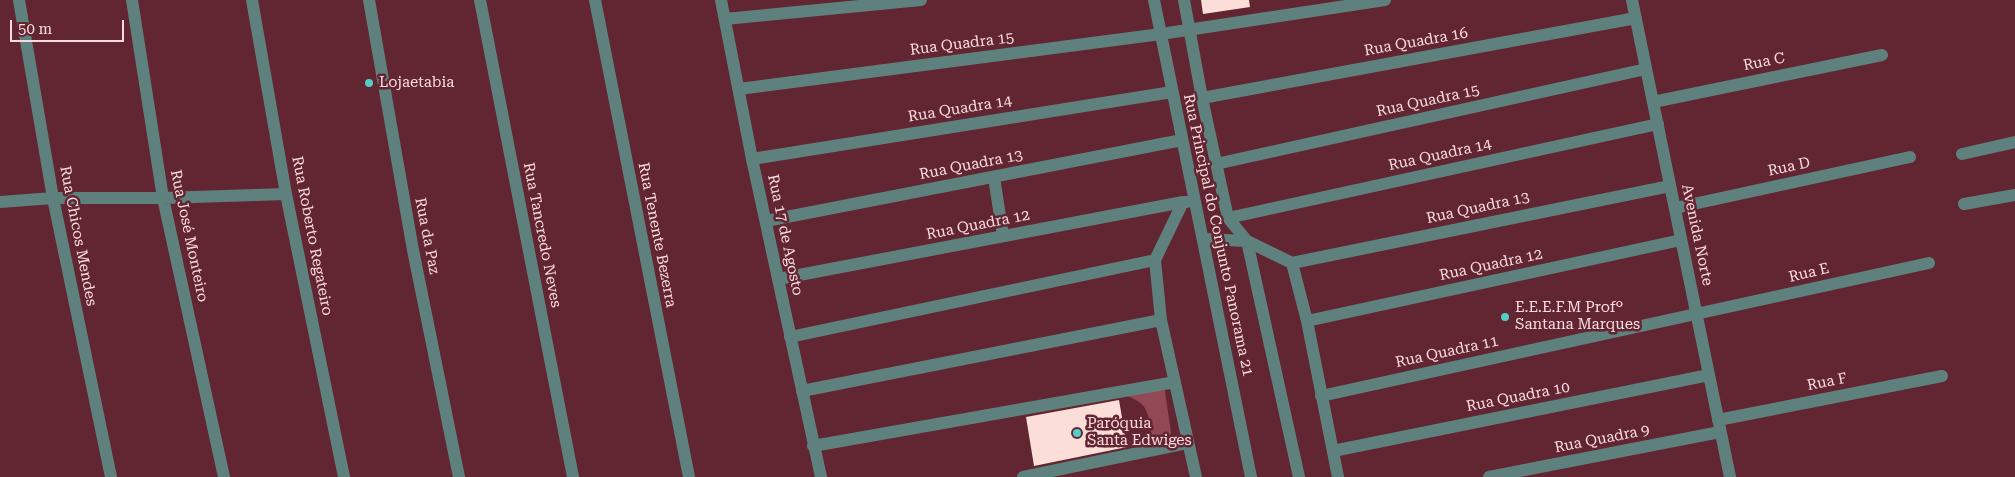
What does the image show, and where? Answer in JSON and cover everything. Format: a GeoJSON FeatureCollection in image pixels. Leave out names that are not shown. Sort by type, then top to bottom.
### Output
{"type":"FeatureCollection","features":[{"type":"Feature","properties":{"kind":"street","name":"Rua Chicos Mendes"},"geometry":{"type":"LineString","coordinates":[[19,0],[53,198],[111,477]]}},
{"type":"Feature","properties":{"kind":"street","name":"Rua José Monteiro"},"geometry":{"type":"LineString","coordinates":[[132,0],[163,198],[224,477]]}},
{"type":"Feature","properties":{"kind":"street","name":"Rua Roberto Regateiro"},"geometry":{"type":"LineString","coordinates":[[252,0],[286,194],[344,477]]}},
{"type":"Feature","properties":{"kind":"street","name":"Rua da Paz"},"geometry":{"type":"LineString","coordinates":[[369,0],[413,250],[459,477]]}},
{"type":"Feature","properties":{"kind":"street","name":"Rua Tancredo Neves"},"geometry":{"type":"LineString","coordinates":[[480,0],[573,477]]}},
{"type":"Feature","properties":{"kind":"street","name":"Rua Tenente Bezerra"},"geometry":{"type":"LineString","coordinates":[[595,0],[689,477]]}},
{"type":"Feature","properties":{"kind":"street","name":"Rua 17 de Agosto"},"geometry":{"type":"LineString","coordinates":[[721,0],[752,158],[821,477]]}},
{"type":"Feature","properties":{"kind":"street"},"geometry":{"type":"LineString","coordinates":[[725,19],[921,0]]}},
{"type":"Feature","properties":{"kind":"street","name":"Rua Principal do Conjunto Panorama 21"},"geometry":{"type":"LineString","coordinates":[[1154,0],[1182,140],[1189,201],[1203,239],[1251,477]]}},
{"type":"Feature","properties":{"kind":"street","name":"Rua Principal do Conjunto Panorama 21"},"geometry":{"type":"LineString","coordinates":[[1184,0],[1202,98],[1228,218],[1247,241],[1299,477]]}},
{"type":"Feature","properties":{"kind":"street","name":"Rua Quadra 15"},"geometry":{"type":"LineString","coordinates":[[739,89],[1161,34],[1385,0]]}},
{"type":"Feature","properties":{"kind":"street","name":"Avenida Norte"},"geometry":{"type":"LineString","coordinates":[[1632,0],[1730,477]]}},
{"type":"Feature","properties":{"kind":"street","name":"Rua Quadra 16"},"geometry":{"type":"LineString","coordinates":[[1202,98],[1636,18]]}},
{"type":"Feature","properties":{"kind":"street","name":"Rua C"},"geometry":{"type":"LineString","coordinates":[[1653,102],[1882,55]]}},
{"type":"Feature","properties":{"kind":"street","name":"Rua Quadra 15"},"geometry":{"type":"LineString","coordinates":[[1216,164],[1646,69]]}},
{"type":"Feature","properties":{"kind":"street","name":"Rua Quadra 14"},"geometry":{"type":"LineString","coordinates":[[752,158],[1172,92]]}},
{"type":"Feature","properties":{"kind":"street","name":"Rua Quadra 14"},"geometry":{"type":"LineString","coordinates":[[1228,218],[1658,124]]}},
{"type":"Feature","properties":{"kind":"street","name":"Rua Quadra 13"},"geometry":{"type":"LineString","coordinates":[[766,221],[1182,140]]}},
{"type":"Feature","properties":{"kind":"street"},"geometry":{"type":"LineString","coordinates":[[1962,154],[2015,142]]}},
{"type":"Feature","properties":{"kind":"street","name":"Rua D"},"geometry":{"type":"LineString","coordinates":[[1675,208],[1910,158]]}},
{"type":"Feature","properties":{"kind":"street"},"geometry":{"type":"LineString","coordinates":[[994,177],[1003,236]]}},
{"type":"Feature","properties":{"kind":"street","name":"Rua Quadra 13"},"geometry":{"type":"LineString","coordinates":[[1292,263],[1670,186]]}},
{"type":"Feature","properties":{"kind":"street"},"geometry":{"type":"LineString","coordinates":[[0,202],[53,198],[163,198],[286,194]]}},
{"type":"Feature","properties":{"kind":"street"},"geometry":{"type":"LineString","coordinates":[[1964,204],[2015,195]]}},
{"type":"Feature","properties":{"kind":"street"},"geometry":{"type":"LineString","coordinates":[[1189,201],[1155,260],[1161,320],[1196,477]]}},
{"type":"Feature","properties":{"kind":"street","name":"Rua Quadra 12"},"geometry":{"type":"LineString","coordinates":[[778,279],[1189,201]]}},
{"type":"Feature","properties":{"kind":"street"},"geometry":{"type":"LineString","coordinates":[[1203,239],[1247,241],[1292,263],[1307,321],[1338,477]]}},
{"type":"Feature","properties":{"kind":"street","name":"Rua Quadra 12"},"geometry":{"type":"LineString","coordinates":[[1307,321],[1681,240]]}},
{"type":"Feature","properties":{"kind":"street"},"geometry":{"type":"LineString","coordinates":[[790,337],[1155,260]]}},
{"type":"Feature","properties":{"kind":"street","name":"Rua E"},"geometry":{"type":"LineString","coordinates":[[1696,315],[1929,262]]}},
{"type":"Feature","properties":{"kind":"street","name":"Rua Quadra 11"},"geometry":{"type":"LineString","coordinates":[[1321,396],[1696,315]]}},
{"type":"Feature","properties":{"kind":"street"},"geometry":{"type":"LineString","coordinates":[[802,391],[1161,320]]}},
{"type":"Feature","properties":{"kind":"street","name":"Rua Quadra 10"},"geometry":{"type":"LineString","coordinates":[[1333,451],[1709,375]]}},
{"type":"Feature","properties":{"kind":"street","name":"Rua F"},"geometry":{"type":"LineString","coordinates":[[1719,426],[1942,376]]}},
{"type":"Feature","properties":{"kind":"street"},"geometry":{"type":"LineString","coordinates":[[813,446],[1175,382]]}},
{"type":"Feature","properties":{"kind":"street","name":"Rua Quadra 9"},"geometry":{"type":"LineString","coordinates":[[1489,477],[1719,426]]}},
{"type":"Feature","properties":{"kind":"street"},"geometry":{"type":"LineString","coordinates":[[1023,477],[1187,443]]}},
{"type":"Feature","properties":{"kind":"shaded area"},"geometry":{"type":"Polygon","coordinates":[[[1164,384],[1171,433],[1165,443],[1135,450],[1151,432],[1148,415],[1142,404],[1138,401],[1116,392],[1164,384]]]}},
{"type":"Feature","properties":{"kind":"building"},"geometry":{"type":"Polygon","coordinates":[[[1201,0],[1249,0],[1250,7],[1203,14],[1201,0]]]}},
{"type":"Feature","properties":{"kind":"building","name":"Paróquia Santa Edwiges"},"geometry":{"type":"Polygon","coordinates":[[[1119,400],[1127,447],[1034,466],[1026,417],[1119,400]]]}},
{"type":"Feature","properties":{"kind":"place","name":"Lojaetabia"},"geometry":{"type":"Point","coordinates":[369,83]}},
{"type":"Feature","properties":{"kind":"place","name":"E.E.E.F.M Profº Santana Marques"},"geometry":{"type":"Point","coordinates":[1505,317]}},
{"type":"Feature","properties":{"kind":"place","name":"Paróquia Santa Edwiges"},"geometry":{"type":"Point","coordinates":[1077,433]}}]}
